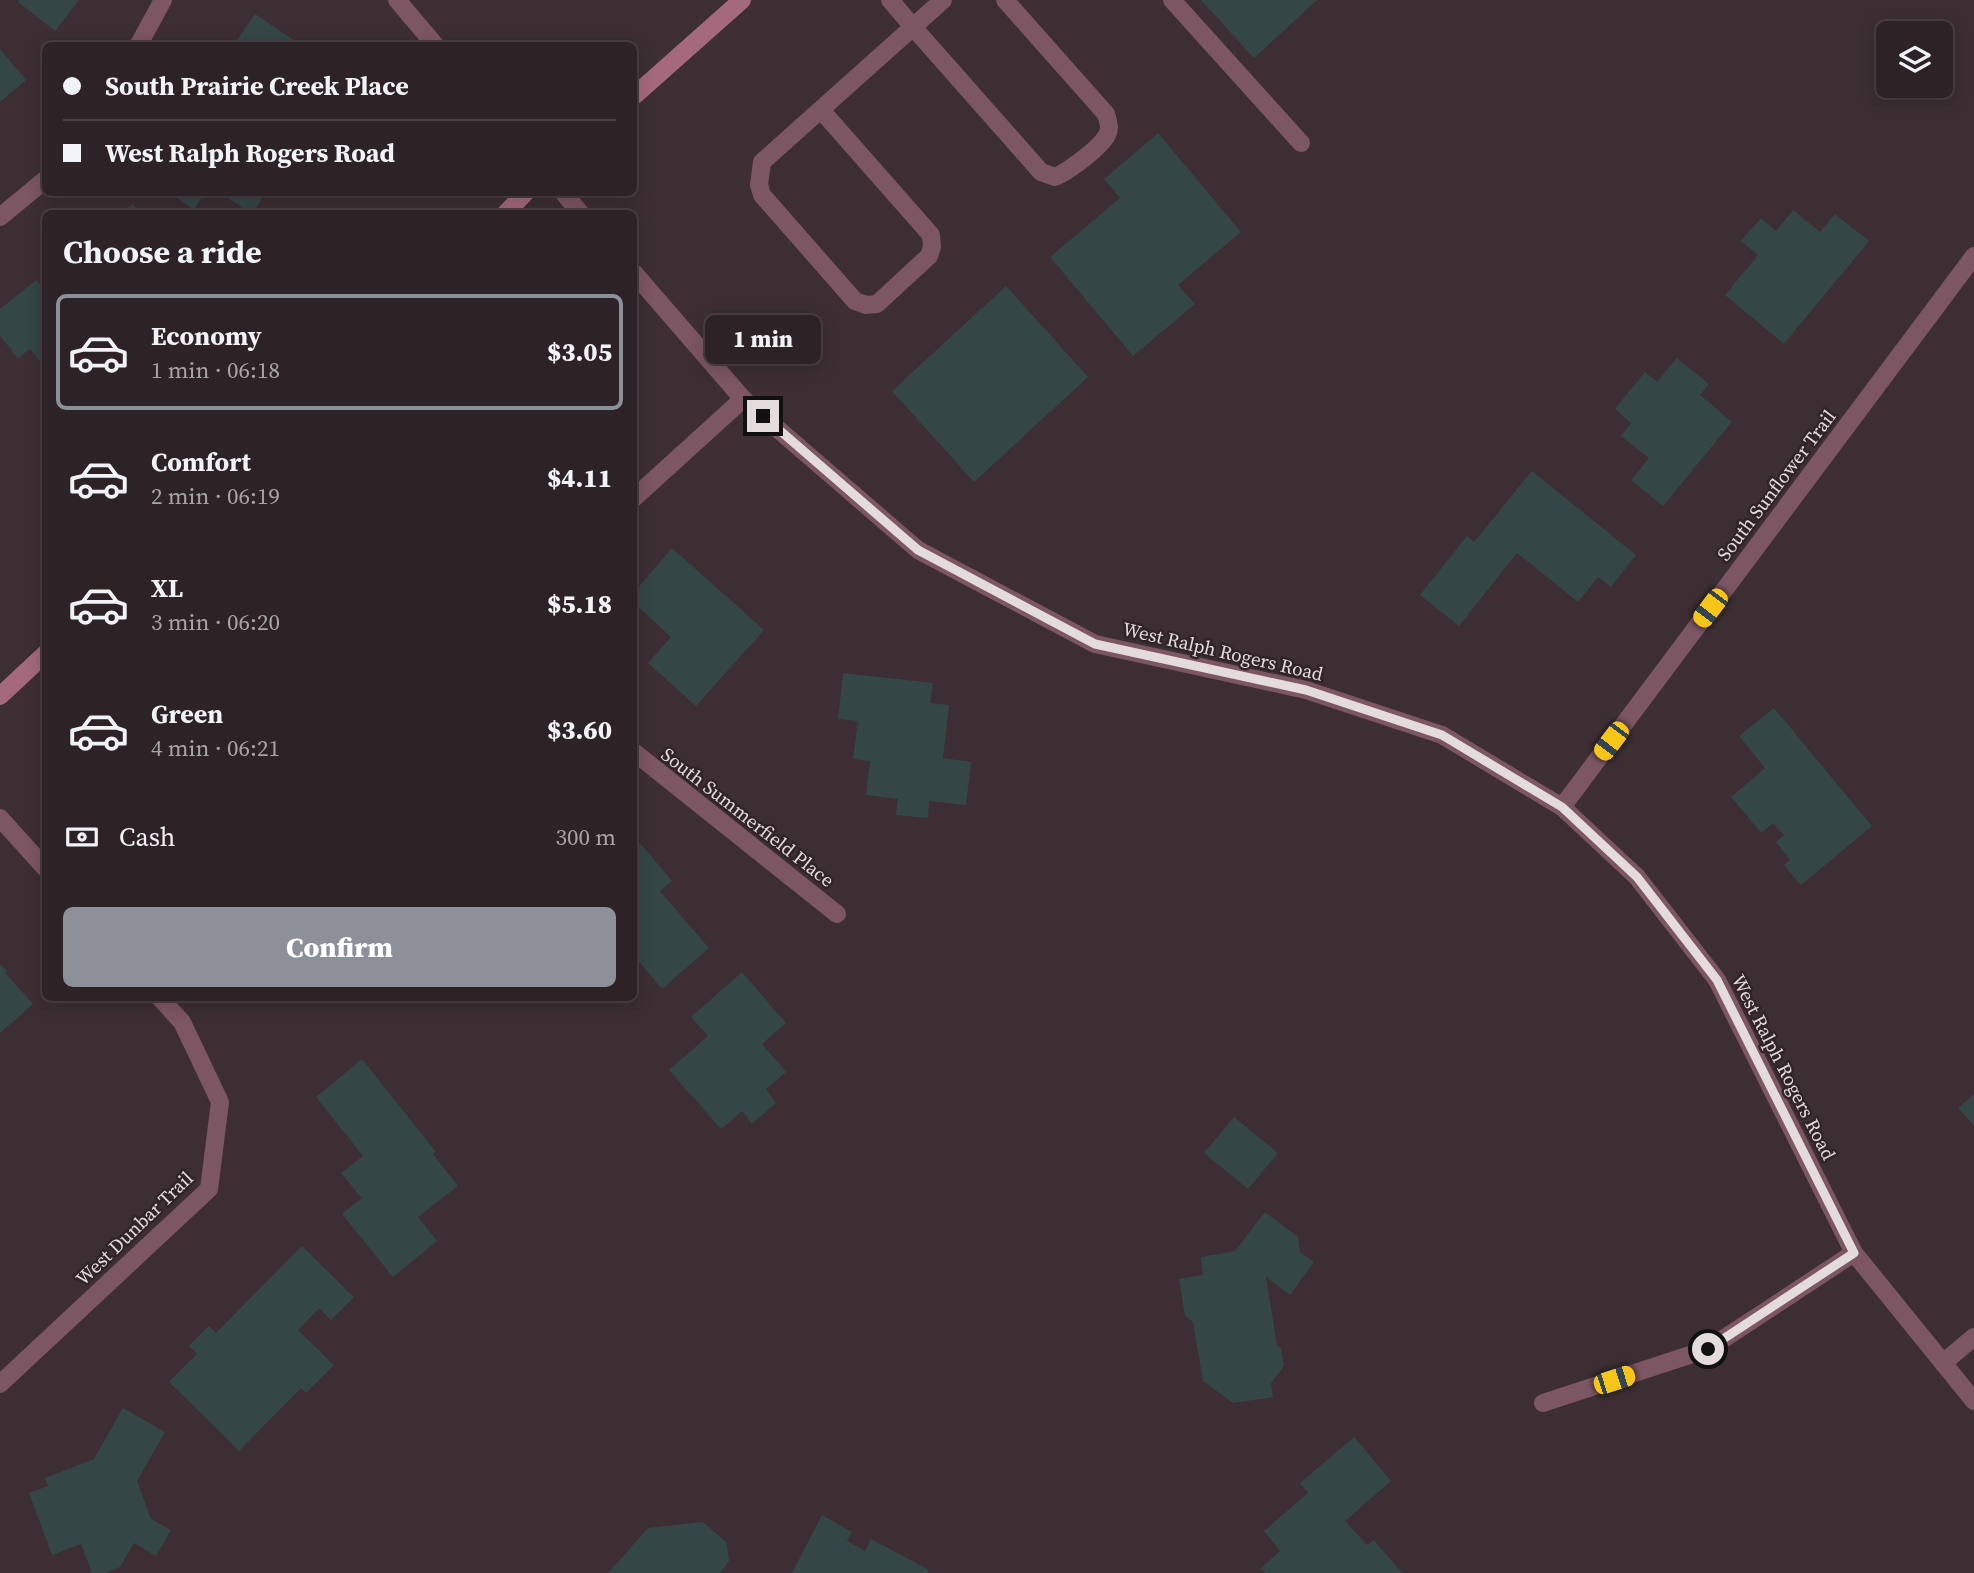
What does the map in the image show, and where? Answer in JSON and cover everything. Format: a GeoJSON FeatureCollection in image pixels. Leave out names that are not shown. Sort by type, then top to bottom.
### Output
{"type":"FeatureCollection","features":[{"type":"Feature","properties":{"kind":"main road"},"geometry":{"type":"LineString","coordinates":[[637,93],[742,0]]}},
{"type":"Feature","properties":{"kind":"main road"},"geometry":{"type":"LineString","coordinates":[[509,210],[522,196]]}},
{"type":"Feature","properties":{"kind":"main road"},"geometry":{"type":"LineString","coordinates":[[0,696],[42,657]]}},
{"type":"Feature","properties":{"kind":"street"},"geometry":{"type":"LineString","coordinates":[[140,42],[163,0]]}},
{"type":"Feature","properties":{"kind":"street"},"geometry":{"type":"LineString","coordinates":[[397,0],[433,42]]}},
{"type":"Feature","properties":{"kind":"street"},"geometry":{"type":"LineString","coordinates":[[890,0],[1041,172],[1055,177],[1068,172],[1106,138],[1110,126],[1106,114],[1005,0]]}},
{"type":"Feature","properties":{"kind":"street"},"geometry":{"type":"LineString","coordinates":[[821,110],[931,235],[932,247],[929,256],[877,303],[866,305],[855,301],[762,195],[759,185],[762,162],[943,0]]}},
{"type":"Feature","properties":{"kind":"street"},"geometry":{"type":"LineString","coordinates":[[1172,0],[1301,143]]}},
{"type":"Feature","properties":{"kind":"street"},"geometry":{"type":"LineString","coordinates":[[0,217],[42,182]]}},
{"type":"Feature","properties":{"kind":"street"},"geometry":{"type":"LineString","coordinates":[[566,196],[578,210]]}},
{"type":"Feature","properties":{"kind":"street","name":"South Sunflower Trail"},"geometry":{"type":"LineString","coordinates":[[1562,807],[1974,256]]}},
{"type":"Feature","properties":{"kind":"street","name":"West Ralph Rogers Road"},"geometry":{"type":"LineString","coordinates":[[637,277],[743,400],[918,550],[1095,644],[1306,690],[1442,735],[1562,807],[1637,877],[1717,980],[1854,1253],[1974,1401]]}},
{"type":"Feature","properties":{"kind":"street"},"geometry":{"type":"LineString","coordinates":[[637,495],[743,400]]}},
{"type":"Feature","properties":{"kind":"street","name":"South Summerfield Place"},"geometry":{"type":"LineString","coordinates":[[637,754],[837,914]]}},
{"type":"Feature","properties":{"kind":"street"},"geometry":{"type":"LineString","coordinates":[[0,818],[42,865]]}},
{"type":"Feature","properties":{"kind":"street","name":"West Dunbar Trail"},"geometry":{"type":"LineString","coordinates":[[0,1384],[209,1189],[220,1102],[182,1022],[163,1001]]}},
{"type":"Feature","properties":{"kind":"street"},"geometry":{"type":"LineString","coordinates":[[1544,1403],[1708,1349],[1854,1253]]}},
{"type":"Feature","properties":{"kind":"street"},"geometry":{"type":"LineString","coordinates":[[1943,1363],[1974,1337]]}},
{"type":"Feature","properties":{"kind":"building"},"geometry":{"type":"Polygon","coordinates":[[[79,0],[55,31],[18,2],[79,0]]]}},
{"type":"Feature","properties":{"kind":"building"},"geometry":{"type":"Polygon","coordinates":[[[1201,0],[1317,0],[1254,58],[1201,0]]]}},
{"type":"Feature","properties":{"kind":"building"},"geometry":{"type":"Polygon","coordinates":[[[255,14],[297,42],[236,42],[255,14]]]}},
{"type":"Feature","properties":{"kind":"building"},"geometry":{"type":"Polygon","coordinates":[[[0,49],[26,80],[0,102],[0,49]]]}},
{"type":"Feature","properties":{"kind":"building"},"geometry":{"type":"Polygon","coordinates":[[[1158,133],[1241,232],[1178,285],[1195,304],[1133,356],[1050,257],[1120,198],[1104,179],[1158,133]]]}},
{"type":"Feature","properties":{"kind":"building"},"geometry":{"type":"Polygon","coordinates":[[[175,196],[203,196],[194,210],[175,196]]]}},
{"type":"Feature","properties":{"kind":"building"},"geometry":{"type":"Polygon","coordinates":[[[225,196],[263,196],[255,210],[246,210],[225,196]]]}},
{"type":"Feature","properties":{"kind":"building"},"geometry":{"type":"Polygon","coordinates":[[[133,204],[137,210],[125,210],[133,204]]]}},
{"type":"Feature","properties":{"kind":"building"},"geometry":{"type":"Polygon","coordinates":[[[1793,210],[1820,232],[1835,214],[1869,241],[1784,344],[1725,295],[1758,255],[1741,241],[1761,218],[1776,231],[1793,210]]]}},
{"type":"Feature","properties":{"kind":"building"},"geometry":{"type":"Polygon","coordinates":[[[36,280],[42,287],[42,364],[30,349],[18,358],[0,336],[0,309],[36,280]]]}},
{"type":"Feature","properties":{"kind":"building"},"geometry":{"type":"Polygon","coordinates":[[[1006,286],[1088,377],[974,482],[892,391],[1006,286]]]}},
{"type":"Feature","properties":{"kind":"building"},"geometry":{"type":"Polygon","coordinates":[[[1677,358],[1709,384],[1700,395],[1732,422],[1663,506],[1631,480],[1649,458],[1621,436],[1631,423],[1615,409],[1645,372],[1657,382],[1677,358]]]}},
{"type":"Feature","properties":{"kind":"building"},"geometry":{"type":"Polygon","coordinates":[[[1532,471],[1636,555],[1611,587],[1598,577],[1578,602],[1517,553],[1459,626],[1420,595],[1467,536],[1474,542],[1532,471]]]}},
{"type":"Feature","properties":{"kind":"building"},"geometry":{"type":"Polygon","coordinates":[[[672,548],[764,630],[696,706],[648,663],[671,637],[637,606],[637,589],[672,548]]]}},
{"type":"Feature","properties":{"kind":"building"},"geometry":{"type":"Polygon","coordinates":[[[843,673],[933,683],[930,703],[949,705],[943,758],[971,762],[966,805],[929,801],[928,818],[896,815],[898,799],[866,795],[870,761],[853,759],[858,721],[838,719],[843,673]]]}},
{"type":"Feature","properties":{"kind":"building"},"geometry":{"type":"Polygon","coordinates":[[[1774,708],[1872,826],[1801,885],[1784,865],[1790,860],[1776,842],[1784,835],[1773,823],[1761,833],[1731,797],[1765,768],[1739,736],[1774,708]]]}},
{"type":"Feature","properties":{"kind":"building"},"geometry":{"type":"Polygon","coordinates":[[[637,840],[672,881],[660,891],[709,948],[662,989],[637,960],[637,840]]]}},
{"type":"Feature","properties":{"kind":"building"},"geometry":{"type":"Polygon","coordinates":[[[0,964],[33,1004],[0,1033],[0,964]]]}},
{"type":"Feature","properties":{"kind":"building"},"geometry":{"type":"Polygon","coordinates":[[[742,972],[786,1023],[762,1044],[786,1072],[766,1089],[776,1103],[752,1124],[742,1111],[721,1129],[669,1070],[708,1036],[691,1017],[742,972]]]}},
{"type":"Feature","properties":{"kind":"building"},"geometry":{"type":"Polygon","coordinates":[[[362,1059],[436,1152],[433,1154],[458,1186],[418,1217],[437,1241],[393,1277],[342,1214],[362,1198],[341,1173],[363,1156],[316,1097],[362,1059]]]}},
{"type":"Feature","properties":{"kind":"building"},"geometry":{"type":"Polygon","coordinates":[[[1974,1094],[1974,1126],[1958,1108],[1974,1094]]]}},
{"type":"Feature","properties":{"kind":"building"},"geometry":{"type":"Polygon","coordinates":[[[1234,1117],[1278,1153],[1248,1189],[1204,1153],[1234,1117]]]}},
{"type":"Feature","properties":{"kind":"building"},"geometry":{"type":"Polygon","coordinates":[[[1265,1212],[1298,1237],[1300,1252],[1314,1262],[1290,1295],[1266,1277],[1277,1345],[1281,1348],[1284,1366],[1271,1383],[1273,1397],[1233,1403],[1203,1381],[1193,1322],[1185,1316],[1179,1279],[1203,1275],[1201,1257],[1235,1251],[1265,1212]]]}},
{"type":"Feature","properties":{"kind":"building"},"geometry":{"type":"Polygon","coordinates":[[[302,1246],[354,1297],[331,1320],[319,1308],[298,1330],[334,1365],[306,1393],[301,1388],[239,1451],[169,1382],[197,1354],[189,1346],[209,1326],[216,1333],[302,1246]]]}},
{"type":"Feature","properties":{"kind":"building"},"geometry":{"type":"Polygon","coordinates":[[[123,1408],[165,1432],[137,1481],[151,1519],[171,1530],[156,1556],[134,1543],[120,1567],[106,1573],[92,1573],[81,1544],[52,1555],[29,1493],[48,1486],[45,1478],[94,1459],[123,1408]]]}},
{"type":"Feature","properties":{"kind":"building"},"geometry":{"type":"Polygon","coordinates":[[[1354,1437],[1391,1481],[1345,1521],[1367,1545],[1374,1540],[1402,1573],[1265,1573],[1261,1568],[1280,1551],[1264,1531],[1308,1493],[1300,1483],[1354,1437]]]}},
{"type":"Feature","properties":{"kind":"building"},"geometry":{"type":"Polygon","coordinates":[[[822,1515],[852,1532],[847,1541],[865,1551],[871,1539],[929,1570],[927,1573],[792,1573],[822,1515]]]}},
{"type":"Feature","properties":{"kind":"building"},"geometry":{"type":"Polygon","coordinates":[[[703,1522],[727,1543],[729,1561],[720,1573],[608,1573],[648,1528],[703,1522]]]}},
{"type":"Feature","properties":{"kind":"route"},"geometry":{"type":"LineString","coordinates":[[763,416],[918,550],[1095,644],[1306,690],[1442,735],[1562,807],[1637,877],[1717,980],[1854,1253],[1708,1349]]}}]}
